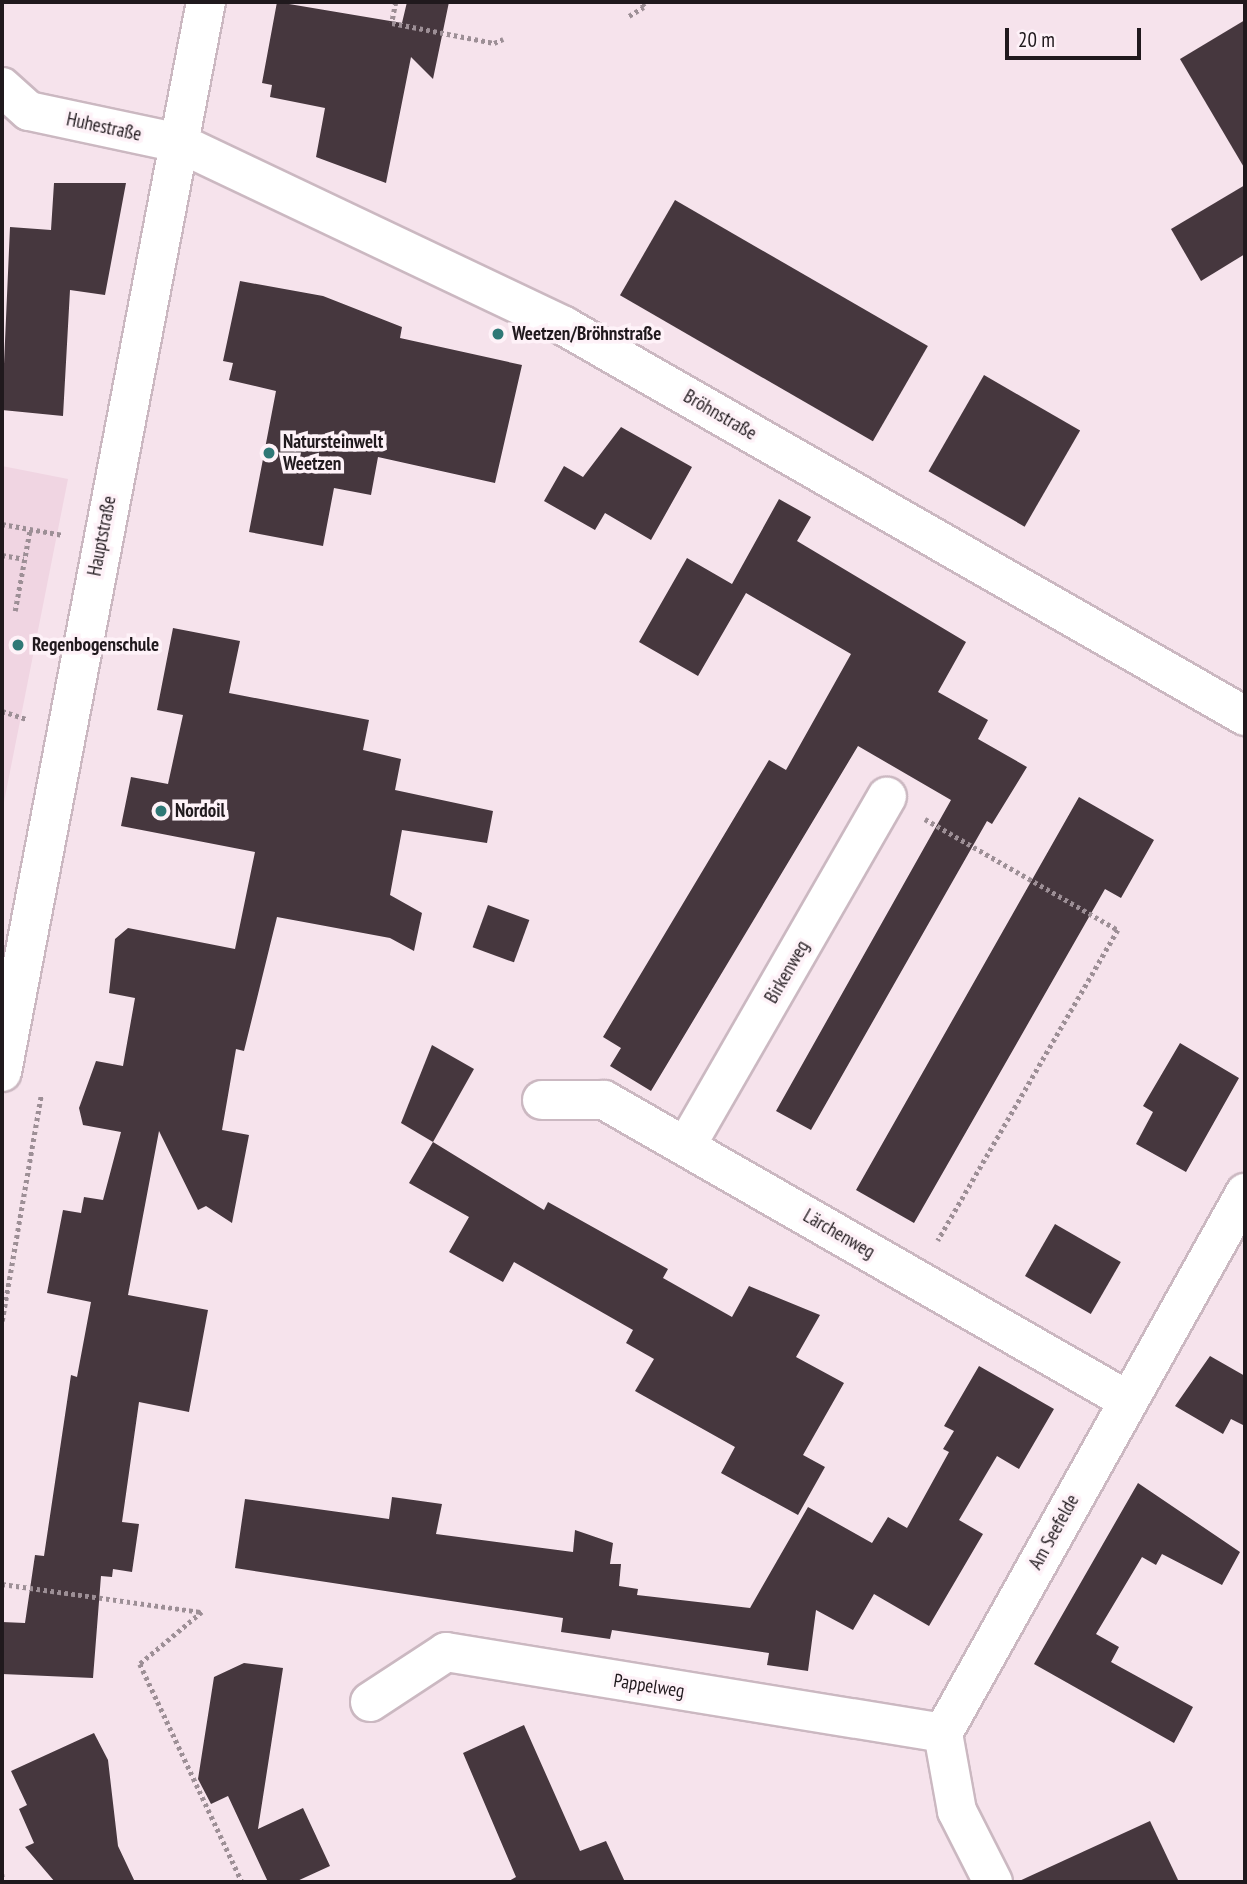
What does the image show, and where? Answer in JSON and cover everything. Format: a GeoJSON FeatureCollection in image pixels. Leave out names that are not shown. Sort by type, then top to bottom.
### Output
{"type":"FeatureCollection","features":[{"type":"Feature","properties":{"kind":"street","name":"Hauptstraße"},"geometry":{"type":"LineString","coordinates":[[2,1072],[101,541],[206,2]]}},
{"type":"Feature","properties":{"kind":"street","name":"Huhestraße"},"geometry":{"type":"LineString","coordinates":[[11,107],[179,143]]}},
{"type":"Feature","properties":{"kind":"street","name":"Bröhnstraße"},"geometry":{"type":"LineString","coordinates":[[179,143],[564,326],[1245,716]]}},
{"type":"Feature","properties":{"kind":"street","name":"Birkenweg"},"geometry":{"type":"LineString","coordinates":[[686,1146],[887,797]]}},
{"type":"Feature","properties":{"kind":"street","name":"Lärchenweg"},"geometry":{"type":"LineString","coordinates":[[542,1100],[604,1100],[1127,1400]]}},
{"type":"Feature","properties":{"kind":"street","name":"Am Seefelde"},"geometry":{"type":"LineString","coordinates":[[943,1734],[1127,1400],[1245,1194]]}},
{"type":"Feature","properties":{"kind":"street","name":"Pappelweg"},"geometry":{"type":"LineString","coordinates":[[370,1702],[446,1652],[943,1734]]}},
{"type":"Feature","properties":{"kind":"street"},"geometry":{"type":"LineString","coordinates":[[943,1734],[957,1811],[993,1882]]}},
{"type":"Feature","properties":{"kind":"path"},"geometry":{"type":"LineString","coordinates":[[396,2],[392,23],[494,43],[503,39]]}},
{"type":"Feature","properties":{"kind":"path"},"geometry":{"type":"LineString","coordinates":[[629,16],[644,7],[641,2]]}},
{"type":"Feature","properties":{"kind":"path"},"geometry":{"type":"LineString","coordinates":[[2,524],[101,541]]}},
{"type":"Feature","properties":{"kind":"path"},"geometry":{"type":"LineString","coordinates":[[15,611],[30,528]]}},
{"type":"Feature","properties":{"kind":"path"},"geometry":{"type":"LineString","coordinates":[[2,555],[24,559]]}},
{"type":"Feature","properties":{"kind":"path"},"geometry":{"type":"LineString","coordinates":[[2,711],[29,719]]}},
{"type":"Feature","properties":{"kind":"path"},"geometry":{"type":"LineString","coordinates":[[887,797],[1118,930],[917,1279]]}},
{"type":"Feature","properties":{"kind":"path"},"geometry":{"type":"LineString","coordinates":[[2,1584],[202,1612],[140,1664],[242,1882]]}},
{"type":"Feature","properties":{"kind":"path"},"geometry":{"type":"LineString","coordinates":[[2,1874],[3,1882]]}},
{"type":"Feature","properties":{"kind":"shaded area","name":"Regenbogenschule"},"geometry":{"type":"Polygon","coordinates":[[[2,466],[68,479],[2,812],[2,466]]]}},
{"type":"Feature","properties":{"kind":"building"},"geometry":{"type":"Polygon","coordinates":[[[277,2],[402,23],[407,2],[449,2],[433,79],[411,57],[386,183],[316,157],[325,108],[270,97],[272,85],[262,83],[277,2]]]}},
{"type":"Feature","properties":{"kind":"building"},"geometry":{"type":"Polygon","coordinates":[[[1245,20],[1245,169],[1180,59],[1245,20]]]}},
{"type":"Feature","properties":{"kind":"building"},"geometry":{"type":"Polygon","coordinates":[[[54,183],[126,183],[105,295],[70,290],[63,416],[2,410],[10,227],[51,230],[54,183]]]}},
{"type":"Feature","properties":{"kind":"building"},"geometry":{"type":"Polygon","coordinates":[[[1245,185],[1245,254],[1201,281],[1171,229],[1245,185]]]}},
{"type":"Feature","properties":{"kind":"building"},"geometry":{"type":"Polygon","coordinates":[[[675,200],[928,346],[873,441],[620,295],[675,200]]]}},
{"type":"Feature","properties":{"kind":"building"},"geometry":{"type":"Polygon","coordinates":[[[240,281],[323,296],[402,327],[400,338],[522,365],[495,483],[378,457],[371,495],[334,488],[323,546],[249,532],[276,391],[229,380],[233,363],[223,361],[240,281]]]}},
{"type":"Feature","properties":{"kind":"building"},"geometry":{"type":"Polygon","coordinates":[[[984,375],[1080,430],[1025,527],[928,471],[984,375]]]}},
{"type":"Feature","properties":{"kind":"building"},"geometry":{"type":"Polygon","coordinates":[[[621,427],[692,467],[651,540],[605,513],[595,530],[544,501],[564,466],[583,477],[621,427]]]}},
{"type":"Feature","properties":{"kind":"building"},"geometry":{"type":"Polygon","coordinates":[[[779,499],[811,517],[797,541],[966,642],[938,692],[988,720],[978,739],[1027,767],[992,824],[987,821],[811,1130],[776,1111],[951,800],[858,746],[651,1091],[610,1066],[621,1048],[603,1037],[769,760],[786,770],[851,654],[746,593],[698,676],[639,642],[687,558],[732,584],[779,499]]]}},
{"type":"Feature","properties":{"kind":"building"},"geometry":{"type":"Polygon","coordinates":[[[173,628],[240,641],[229,693],[369,720],[363,750],[401,759],[395,790],[493,811],[487,843],[402,830],[390,895],[422,913],[414,951],[390,938],[277,917],[244,1051],[236,1049],[222,1130],[249,1135],[232,1223],[206,1206],[198,1210],[159,1131],[128,1295],[208,1310],[189,1412],[139,1402],[122,1522],[139,1524],[132,1572],[113,1569],[112,1577],[101,1576],[93,1678],[2,1674],[2,1622],[25,1623],[35,1555],[44,1556],[71,1375],[77,1377],[91,1302],[47,1293],[63,1210],[81,1213],[84,1197],[103,1200],[121,1132],[83,1125],[79,1108],[96,1061],[123,1066],[135,998],[109,993],[115,939],[128,928],[235,949],[255,852],[121,826],[131,777],[168,784],[183,715],[157,710],[173,628]]]}},
{"type":"Feature","properties":{"kind":"building"},"geometry":{"type":"Polygon","coordinates":[[[1079,797],[1154,840],[1121,898],[1105,889],[914,1223],[856,1190],[1079,797]]]}},
{"type":"Feature","properties":{"kind":"building"},"geometry":{"type":"Polygon","coordinates":[[[488,905],[529,920],[514,962],[473,947],[488,905]]]}},
{"type":"Feature","properties":{"kind":"building"},"geometry":{"type":"Polygon","coordinates":[[[1180,1043],[1239,1078],[1186,1172],[1136,1144],[1153,1112],[1143,1106],[1180,1043]]]}},
{"type":"Feature","properties":{"kind":"building"},"geometry":{"type":"Polygon","coordinates":[[[432,1045],[474,1069],[433,1142],[401,1123],[432,1045]]]}},
{"type":"Feature","properties":{"kind":"building"},"geometry":{"type":"Polygon","coordinates":[[[433,1142],[544,1210],[548,1202],[668,1269],[663,1278],[732,1317],[749,1286],[820,1315],[796,1357],[844,1383],[803,1455],[825,1467],[798,1515],[721,1473],[735,1447],[635,1391],[654,1359],[626,1343],[633,1330],[514,1262],[503,1282],[449,1252],[469,1217],[409,1183],[433,1142]]]}},
{"type":"Feature","properties":{"kind":"building"},"geometry":{"type":"Polygon","coordinates":[[[1055,1224],[1121,1262],[1091,1314],[1025,1276],[1055,1224]]]}},
{"type":"Feature","properties":{"kind":"building"},"geometry":{"type":"Polygon","coordinates":[[[1210,1356],[1245,1376],[1245,1426],[1231,1419],[1223,1434],[1175,1406],[1210,1356]]]}},
{"type":"Feature","properties":{"kind":"building"},"geometry":{"type":"Polygon","coordinates":[[[979,1366],[1054,1409],[1019,1469],[997,1456],[959,1520],[983,1534],[929,1626],[874,1594],[853,1630],[816,1610],[808,1671],[767,1665],[769,1653],[612,1630],[610,1639],[561,1632],[563,1618],[235,1568],[245,1499],[389,1519],[392,1497],[442,1504],[436,1534],[573,1552],[575,1530],[613,1543],[610,1564],[621,1564],[619,1586],[638,1589],[637,1595],[750,1608],[808,1507],[872,1543],[888,1517],[907,1528],[949,1452],[943,1449],[954,1431],[944,1426],[979,1366]]]}},
{"type":"Feature","properties":{"kind":"building"},"geometry":{"type":"Polygon","coordinates":[[[1138,1483],[1240,1552],[1222,1585],[1162,1554],[1156,1565],[1142,1557],[1096,1634],[1119,1647],[1111,1662],[1193,1707],[1174,1743],[1034,1664],[1138,1483]]]}},
{"type":"Feature","properties":{"kind":"building"},"geometry":{"type":"Polygon","coordinates":[[[244,1663],[283,1668],[258,1829],[303,1808],[330,1866],[295,1882],[268,1882],[228,1796],[211,1804],[198,1779],[214,1677],[244,1663]]]}},
{"type":"Feature","properties":{"kind":"building"},"geometry":{"type":"Polygon","coordinates":[[[524,1725],[580,1851],[606,1841],[625,1882],[507,1882],[516,1877],[463,1753],[524,1725]]]}},
{"type":"Feature","properties":{"kind":"building"},"geometry":{"type":"Polygon","coordinates":[[[94,1733],[108,1760],[118,1846],[135,1882],[55,1882],[25,1847],[34,1843],[19,1809],[27,1805],[11,1771],[94,1733]]]}},
{"type":"Feature","properties":{"kind":"building"},"geometry":{"type":"Polygon","coordinates":[[[1150,1821],[1179,1882],[1017,1882],[1150,1821]]]}},
{"type":"Feature","properties":{"kind":"place","name":"Weetzen/Bröhnstraße"},"geometry":{"type":"Point","coordinates":[498,334]}},
{"type":"Feature","properties":{"kind":"place","name":"Natursteinwelt Weetzen"},"geometry":{"type":"Point","coordinates":[269,453]}},
{"type":"Feature","properties":{"kind":"place","name":"Regenbogenschule"},"geometry":{"type":"Point","coordinates":[18,645]}},
{"type":"Feature","properties":{"kind":"place","name":"Nordoil"},"geometry":{"type":"Point","coordinates":[161,811]}}]}
